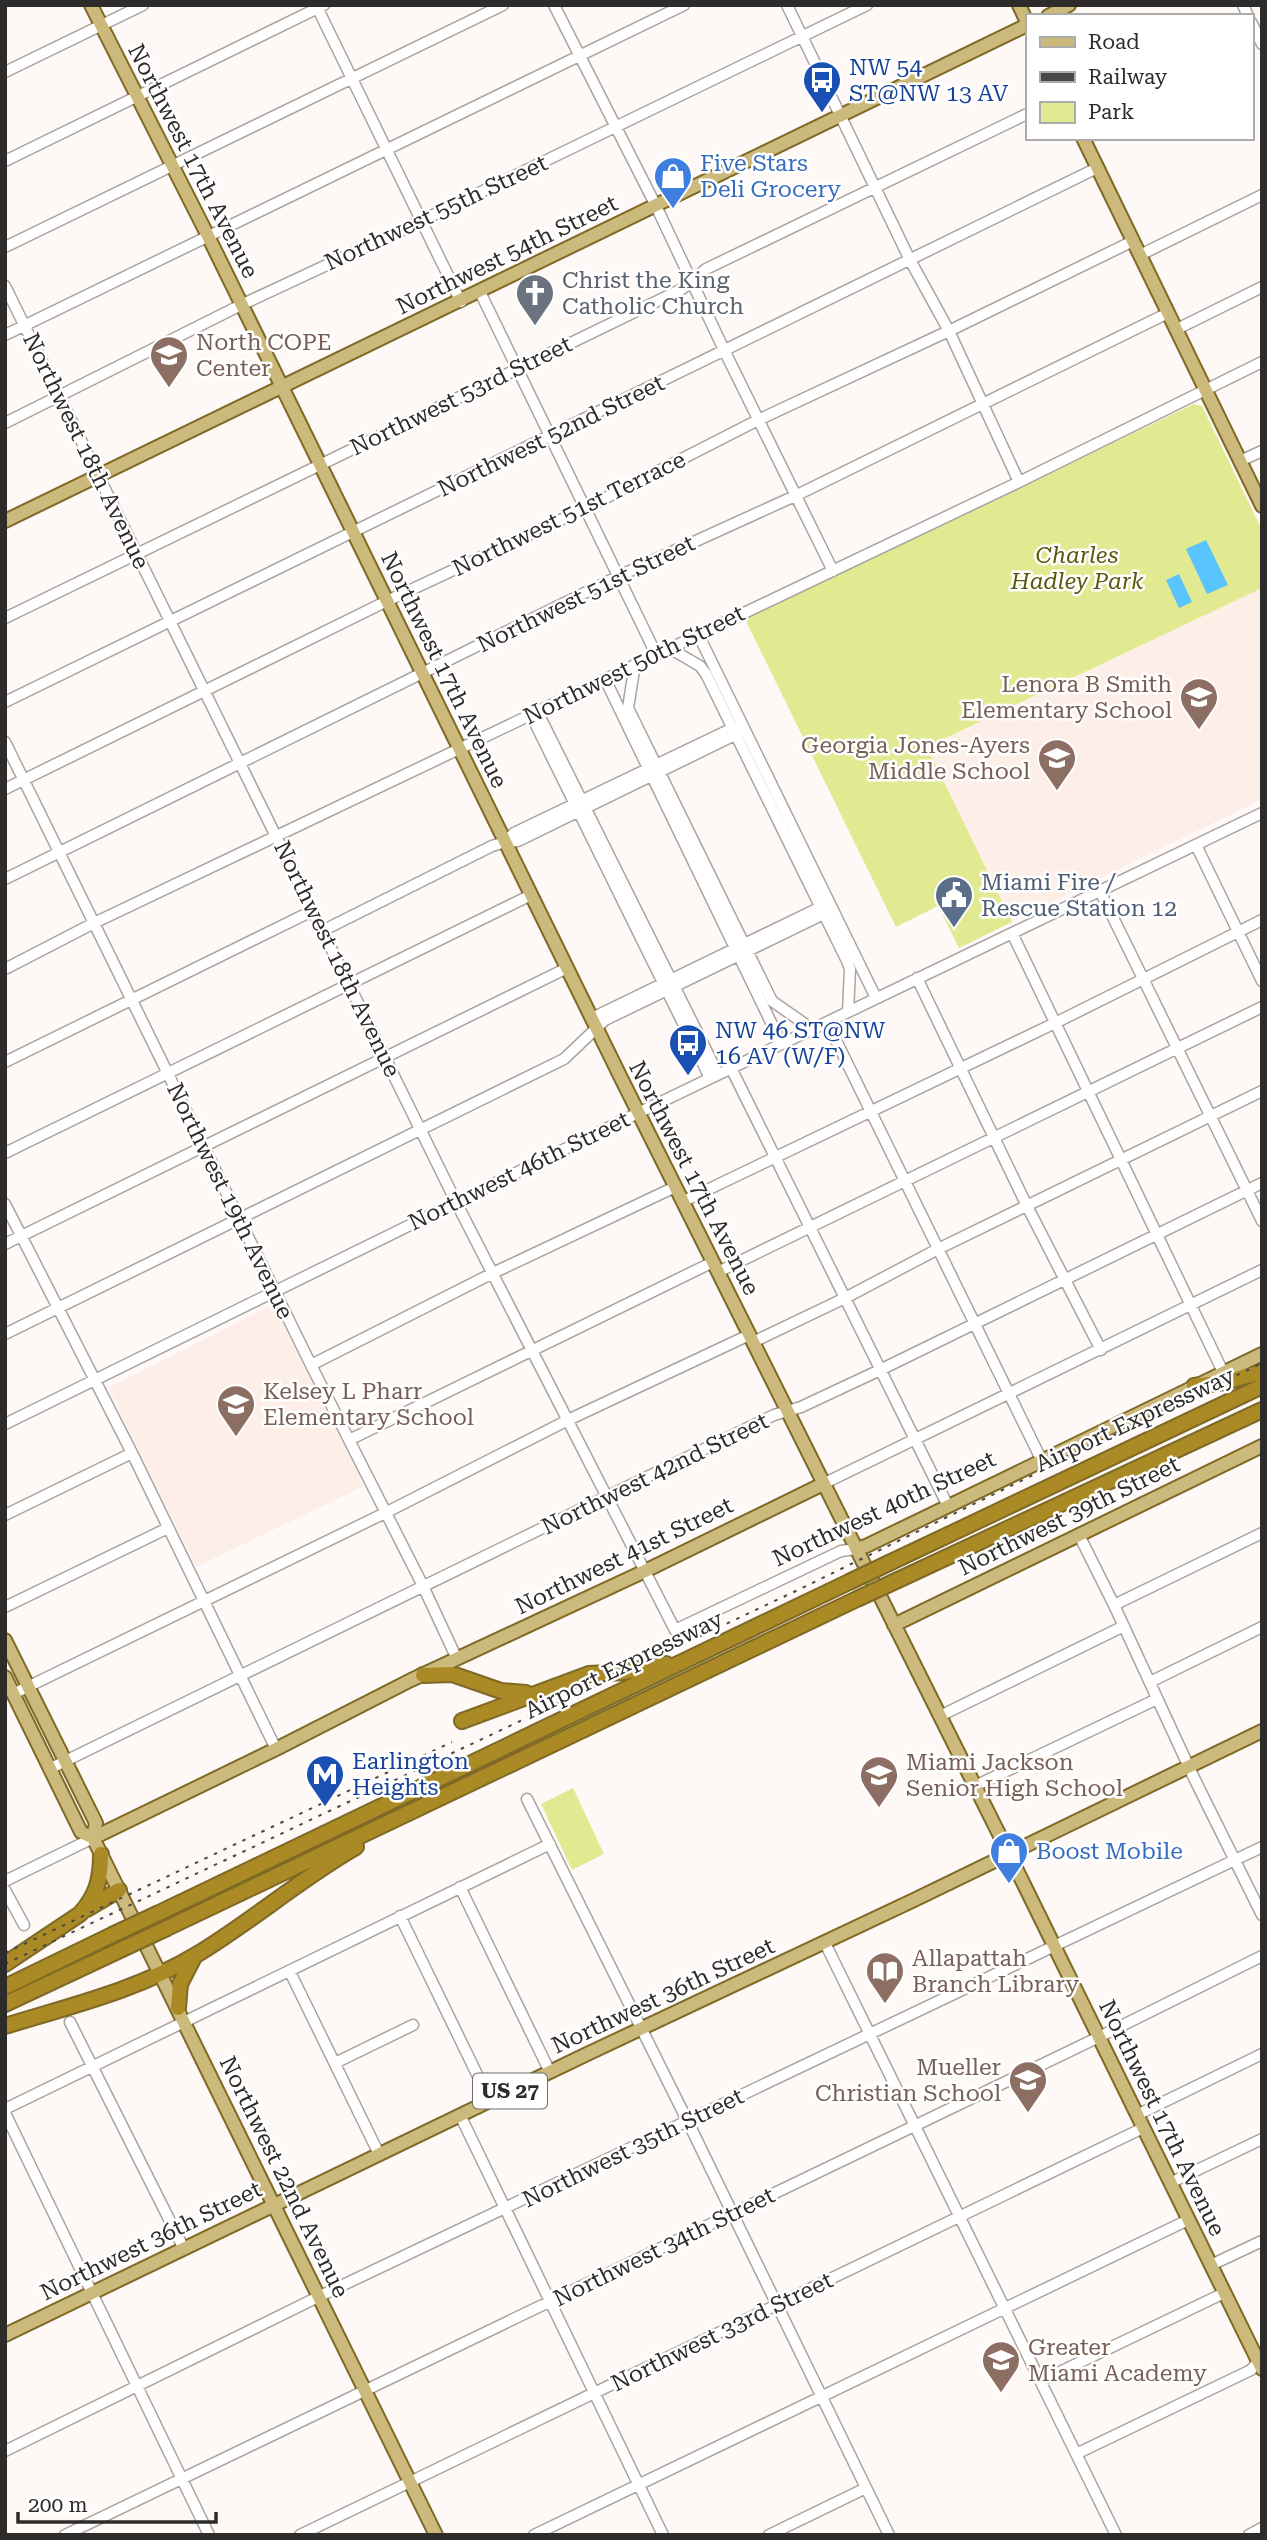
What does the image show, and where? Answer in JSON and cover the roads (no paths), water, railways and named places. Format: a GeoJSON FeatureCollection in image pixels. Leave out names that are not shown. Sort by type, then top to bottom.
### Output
{"type":"FeatureCollection","features":[{"type":"Feature","properties":{"kind":"highway"},"geometry":{"type":"LineString","coordinates":[[1194,1386],[1224,1382],[1262,1372]]}},
{"type":"Feature","properties":{"kind":"highway","name":"Airport Expressway"},"geometry":{"type":"LineString","coordinates":[[5,1987],[1262,1386]]}},
{"type":"Feature","properties":{"kind":"highway","name":"Airport Expressway"},"geometry":{"type":"LineString","coordinates":[[5,2004],[1262,1410]]}},
{"type":"Feature","properties":{"kind":"highway"},"geometry":{"type":"LineString","coordinates":[[462,1721],[589,1674],[624,1672],[694,1657]]}},
{"type":"Feature","properties":{"kind":"highway"},"geometry":{"type":"LineString","coordinates":[[423,1675],[452,1674],[514,1694],[545,1689]]}},
{"type":"Feature","properties":{"kind":"highway"},"geometry":{"type":"LineString","coordinates":[[5,2026],[130,1987],[195,1956],[345,1854],[452,1794]]}},
{"type":"Feature","properties":{"kind":"highway"},"geometry":{"type":"LineString","coordinates":[[80,1914],[97,1889],[101,1875],[101,1854]]}},
{"type":"Feature","properties":{"kind":"highway"},"geometry":{"type":"LineString","coordinates":[[5,1964],[120,1890]]}},
{"type":"Feature","properties":{"kind":"highway"},"geometry":{"type":"LineString","coordinates":[[178,2008],[180,1984],[195,1956]]}},
{"type":"Feature","properties":{"kind":"main road","name":"Northwest 17th Avenue"},"geometry":{"type":"LineString","coordinates":[[91,5],[208,236],[682,1202],[1261,2363]]}},
{"type":"Feature","properties":{"kind":"main road"},"geometry":{"type":"LineString","coordinates":[[1019,5],[1026,22]]}},
{"type":"Feature","properties":{"kind":"main road"},"geometry":{"type":"LineString","coordinates":[[1052,14],[1069,5]]}},
{"type":"Feature","properties":{"kind":"main road","name":"Northwest 54th Street"},"geometry":{"type":"LineString","coordinates":[[5,521],[461,302],[1026,24]]}},
{"type":"Feature","properties":{"kind":"main road"},"geometry":{"type":"LineString","coordinates":[[1084,140],[1262,506]]}},
{"type":"Feature","properties":{"kind":"main road","name":"Northwest 40th Street"},"geometry":{"type":"LineString","coordinates":[[856,1549],[1262,1354]]}},
{"type":"Feature","properties":{"kind":"main road","name":"Northwest 39th Street"},"geometry":{"type":"LineString","coordinates":[[894,1625],[1261,1446]]}},
{"type":"Feature","properties":{"kind":"main road","name":"Northwest 41st Street"},"geometry":{"type":"LineString","coordinates":[[93,1838],[423,1675],[823,1484]]}},
{"type":"Feature","properties":{"kind":"main road","name":"Northwest 22nd Avenue"},"geometry":{"type":"LineString","coordinates":[[7,1648],[96,1823],[93,1838]]}},
{"type":"Feature","properties":{"kind":"main road","name":"Northwest 22nd Avenue"},"geometry":{"type":"LineString","coordinates":[[5,1677],[81,1832],[93,1838],[120,1890],[436,2535]]}},
{"type":"Feature","properties":{"kind":"main road","name":"Northwest 36th Street"},"geometry":{"type":"LineString","coordinates":[[5,2335],[1262,1731]]}},
{"type":"Feature","properties":{"kind":"street"},"geometry":{"type":"LineString","coordinates":[[5,72],[143,5]]}},
{"type":"Feature","properties":{"kind":"street"},"geometry":{"type":"LineString","coordinates":[[5,247],[502,5]]}},
{"type":"Feature","properties":{"kind":"street"},"geometry":{"type":"LineString","coordinates":[[554,5],[614,128],[656,206],[833,571]]}},
{"type":"Feature","properties":{"kind":"street"},"geometry":{"type":"LineString","coordinates":[[5,335],[684,5]]}},
{"type":"Feature","properties":{"kind":"street"},"geometry":{"type":"LineString","coordinates":[[786,5],[910,260],[949,331],[1019,482]]}},
{"type":"Feature","properties":{"kind":"street","name":"Northwest 55th Street"},"geometry":{"type":"LineString","coordinates":[[5,423],[241,305],[867,5]]}},
{"type":"Feature","properties":{"kind":"street"},"geometry":{"type":"LineString","coordinates":[[5,161],[319,6],[461,302]]}},
{"type":"Feature","properties":{"kind":"street"},"geometry":{"type":"LineString","coordinates":[[1256,24],[1262,44]]}},
{"type":"Feature","properties":{"kind":"street","name":"Northwest 53rd Street"},"geometry":{"type":"LineString","coordinates":[[5,618],[682,289],[706,269],[1026,114]]}},
{"type":"Feature","properties":{"kind":"street","name":"Northwest 52nd Street"},"geometry":{"type":"LineString","coordinates":[[5,702],[352,531],[550,438],[1097,168]]}},
{"type":"Feature","properties":{"kind":"street"},"geometry":{"type":"LineString","coordinates":[[1140,255],[1262,195]]}},
{"type":"Feature","properties":{"kind":"street","name":"Northwest 51st Terrace"},"geometry":{"type":"LineString","coordinates":[[5,789],[387,601],[586,508],[758,420],[1133,241]]}},
{"type":"Feature","properties":{"kind":"street","name":"Northwest 18th Avenue"},"geometry":{"type":"LineString","coordinates":[[5,286],[456,1202],[675,1630]]}},
{"type":"Feature","properties":{"kind":"street"},"geometry":{"type":"LineString","coordinates":[[1177,329],[1262,287]]}},
{"type":"Feature","properties":{"kind":"street"},"geometry":{"type":"LineString","coordinates":[[480,292],[656,654]]}},
{"type":"Feature","properties":{"kind":"street","name":"Northwest 51st Street"},"geometry":{"type":"LineString","coordinates":[[5,879],[619,576],[797,495],[1168,313]]}},
{"type":"Feature","properties":{"kind":"street","name":"Northwest 50th Street"},"geometry":{"type":"LineString","coordinates":[[5,969],[94,923],[1019,482],[1262,362]]}},
{"type":"Feature","properties":{"kind":"street"},"geometry":{"type":"LineString","coordinates":[[1240,461],[1262,451]]}},
{"type":"Feature","properties":{"kind":"street"},"geometry":{"type":"LineString","coordinates":[[698,634],[733,732],[756,765]]}},
{"type":"Feature","properties":{"kind":"street"},"geometry":{"type":"LineString","coordinates":[[669,648],[711,673],[743,726],[756,765],[855,967],[876,998]]}},
{"type":"Feature","properties":{"kind":"street"},"geometry":{"type":"LineString","coordinates":[[624,709],[635,664]]}},
{"type":"Feature","properties":{"kind":"street"},"geometry":{"type":"LineString","coordinates":[[605,679],[624,709],[768,1003],[781,1043]]}},
{"type":"Feature","properties":{"kind":"street"},"geometry":{"type":"LineString","coordinates":[[534,713],[714,1076]]}},
{"type":"Feature","properties":{"kind":"street"},"geometry":{"type":"LineString","coordinates":[[322,931],[505,842],[514,833],[541,825],[743,726]]}},
{"type":"Feature","properties":{"kind":"street","name":"Northwest 19th Avenue"},"geometry":{"type":"LineString","coordinates":[[5,742],[457,1659]]}},
{"type":"Feature","properties":{"kind":"street","name":"Northwest 46th Street"},"geometry":{"type":"LineString","coordinates":[[5,1424],[781,1043],[1262,813]]}},
{"type":"Feature","properties":{"kind":"street"},"geometry":{"type":"LineString","coordinates":[[1196,845],[1262,981]]}},
{"type":"Feature","properties":{"kind":"street"},"geometry":{"type":"LineString","coordinates":[[1100,891],[1262,1221]]}},
{"type":"Feature","properties":{"kind":"street"},"geometry":{"type":"LineString","coordinates":[[5,1153],[531,895]]}},
{"type":"Feature","properties":{"kind":"street"},"geometry":{"type":"LineString","coordinates":[[5,1334],[565,1059],[594,1023],[605,1020],[631,1003],[827,909]]}},
{"type":"Feature","properties":{"kind":"street"},"geometry":{"type":"LineString","coordinates":[[5,1062],[313,911]]}},
{"type":"Feature","properties":{"kind":"street"},"geometry":{"type":"LineString","coordinates":[[682,1202],[1055,1024],[1262,920]]}},
{"type":"Feature","properties":{"kind":"street"},"geometry":{"type":"LineString","coordinates":[[1012,933],[1223,1372]]}},
{"type":"Feature","properties":{"kind":"street"},"geometry":{"type":"LineString","coordinates":[[848,1012],[855,967]]}},
{"type":"Feature","properties":{"kind":"street"},"geometry":{"type":"LineString","coordinates":[[5,1244],[567,968]]}},
{"type":"Feature","properties":{"kind":"street"},"geometry":{"type":"LineString","coordinates":[[918,978],[1027,1206],[1101,1350]]}},
{"type":"Feature","properties":{"kind":"street"},"geometry":{"type":"LineString","coordinates":[[768,1003],[812,1029]]}},
{"type":"Feature","properties":{"kind":"street"},"geometry":{"type":"LineString","coordinates":[[349,1440],[533,1350],[715,1267],[810,1228],[1262,1007]]}},
{"type":"Feature","properties":{"kind":"street"},"geometry":{"type":"LineString","coordinates":[[827,1022],[1041,1459]]}},
{"type":"Feature","properties":{"kind":"street"},"geometry":{"type":"LineString","coordinates":[[731,1068],[948,1506]]}},
{"type":"Feature","properties":{"kind":"street"},"geometry":{"type":"LineString","coordinates":[[13,1694],[386,1513],[568,1420],[845,1298],[938,1249],[1262,1091]]}},
{"type":"Feature","properties":{"kind":"street","name":"Northwest 42nd Street"},"geometry":{"type":"LineString","coordinates":[[49,1769],[774,1415],[880,1370],[1262,1183]]}},
{"type":"Feature","properties":{"kind":"street"},"geometry":{"type":"LineString","coordinates":[[311,1365],[494,1273],[675,1187]]}},
{"type":"Feature","properties":{"kind":"street"},"geometry":{"type":"LineString","coordinates":[[5,1204],[276,1749]]}},
{"type":"Feature","properties":{"kind":"street","name":"Northwest 41st Street"},"geometry":{"type":"LineString","coordinates":[[823,1484],[1262,1270]]}},
{"type":"Feature","properties":{"kind":"street"},"geometry":{"type":"LineString","coordinates":[[5,1516],[131,1453]]}},
{"type":"Feature","properties":{"kind":"street"},"geometry":{"type":"LineString","coordinates":[[5,1607],[168,1528]]}},
{"type":"Feature","properties":{"kind":"street"},"geometry":{"type":"LineString","coordinates":[[1114,1605],[1262,1532]]}},
{"type":"Feature","properties":{"kind":"street"},"geometry":{"type":"LineString","coordinates":[[1079,1535],[1262,1915]]}},
{"type":"Feature","properties":{"kind":"street","name":"Northwest 40th Street"},"geometry":{"type":"LineString","coordinates":[[675,1630],[841,1551],[856,1549]]}},
{"type":"Feature","properties":{"kind":"street"},"geometry":{"type":"LineString","coordinates":[[940,1716],[1124,1626]]}},
{"type":"Feature","properties":{"kind":"street"},"geometry":{"type":"LineString","coordinates":[[1150,1682],[1262,1627]]}},
{"type":"Feature","properties":{"kind":"street"},"geometry":{"type":"LineString","coordinates":[[975,1786],[1157,1699]]}},
{"type":"Feature","properties":{"kind":"street"},"geometry":{"type":"LineString","coordinates":[[527,1799],[889,2535]]}},
{"type":"Feature","properties":{"kind":"street","name":"Northwest 41st Street"},"geometry":{"type":"LineString","coordinates":[[5,1881],[93,1838]]}},
{"type":"Feature","properties":{"kind":"street"},"geometry":{"type":"LineString","coordinates":[[209,2535],[5,2111],[92,2066],[550,1844]]}},
{"type":"Feature","properties":{"kind":"street","name":"Northwest 35th Street"},"geometry":{"type":"LineString","coordinates":[[5,2451],[320,2296],[1262,1847]]}},
{"type":"Feature","properties":{"kind":"street"},"geometry":{"type":"LineString","coordinates":[[460,1887],[550,2072]]}},
{"type":"Feature","properties":{"kind":"street"},"geometry":{"type":"LineString","coordinates":[[5,1890],[24,1926]]}},
{"type":"Feature","properties":{"kind":"street"},"geometry":{"type":"LineString","coordinates":[[400,1916],[490,2101]]}},
{"type":"Feature","properties":{"kind":"street"},"geometry":{"type":"LineString","coordinates":[[825,1943],[1116,2535]]}},
{"type":"Feature","properties":{"kind":"street","name":"Northwest 34th Street"},"geometry":{"type":"LineString","coordinates":[[65,2535],[1262,1956]]}},
{"type":"Feature","properties":{"kind":"street"},"geometry":{"type":"LineString","coordinates":[[290,1972],[379,2154]]}},
{"type":"Feature","properties":{"kind":"street"},"geometry":{"type":"LineString","coordinates":[[71,2022],[184,2249]]}},
{"type":"Feature","properties":{"kind":"street"},"geometry":{"type":"LineString","coordinates":[[335,2063],[413,2025]]}},
{"type":"Feature","properties":{"kind":"street"},"geometry":{"type":"LineString","coordinates":[[1137,2115],[1262,2054]]}},
{"type":"Feature","properties":{"kind":"street"},"geometry":{"type":"LineString","coordinates":[[460,2115],[663,2535]]}},
{"type":"Feature","properties":{"kind":"street","name":"Northwest 33rd Street"},"geometry":{"type":"LineString","coordinates":[[300,2535],[1143,2128]]}},
{"type":"Feature","properties":{"kind":"street"},"geometry":{"type":"LineString","coordinates":[[1170,2183],[1262,2138]]}},
{"type":"Feature","properties":{"kind":"street"},"geometry":{"type":"LineString","coordinates":[[534,2535],[547,2532],[1188,2220]]}},
{"type":"Feature","properties":{"kind":"street"},"geometry":{"type":"LineString","coordinates":[[1211,2265],[1262,2241]]}},
{"type":"Feature","properties":{"kind":"street"},"geometry":{"type":"LineString","coordinates":[[1041,2381],[1224,2293]]}},
{"type":"Feature","properties":{"kind":"street"},"geometry":{"type":"LineString","coordinates":[[1076,2454],[1261,2363]]}},
{"type":"Feature","properties":{"kind":"street"},"geometry":{"type":"LineString","coordinates":[[769,2535],[866,2488]]}},
{"type":"Feature","properties":{"kind":"street"},"geometry":{"type":"LineString","coordinates":[[1248,2535],[1262,2528]]}},
{"type":"Feature","properties":{"kind":"water"},"geometry":{"type":"Polygon","coordinates":[[[1206,540],[1228,585],[1207,594],[1186,549],[1206,540]]]}},
{"type":"Feature","properties":{"kind":"water"},"geometry":{"type":"Polygon","coordinates":[[[1179,574],[1192,602],[1179,608],[1166,580],[1179,574]]]}},
{"type":"Feature","properties":{"kind":"railway"},"geometry":{"type":"LineString","coordinates":[[5,1964],[798,1590],[1262,1363]]}},
{"type":"Feature","properties":{"kind":"railway"},"geometry":{"type":"LineString","coordinates":[[5,1953],[452,1742]]}},
{"type":"Feature","properties":{"kind":"place","name":"NW 54 ST@NW 13 AV"},"geometry":{"type":"Point","coordinates":[822,114]}},
{"type":"Feature","properties":{"kind":"place","name":"Five Stars Deli Grocery"},"geometry":{"type":"Point","coordinates":[673,210]}},
{"type":"Feature","properties":{"kind":"place","name":"Christ the King Catholic Church"},"geometry":{"type":"Point","coordinates":[535,327]}},
{"type":"Feature","properties":{"kind":"place","name":"North COPE Center"},"geometry":{"type":"Point","coordinates":[169,389]}},
{"type":"Feature","properties":{"kind":"place","name":"Lenora B Smith Elementary School"},"geometry":{"type":"Point","coordinates":[1199,731]}},
{"type":"Feature","properties":{"kind":"place","name":"Georgia Jones-Ayers Middle School"},"geometry":{"type":"Point","coordinates":[1057,792]}},
{"type":"Feature","properties":{"kind":"place","name":"Miami Fire / Rescue Station 12"},"geometry":{"type":"Point","coordinates":[954,929]}},
{"type":"Feature","properties":{"kind":"place","name":"NW 46 ST@NW 16 AV (W/F)"},"geometry":{"type":"Point","coordinates":[688,1077]}},
{"type":"Feature","properties":{"kind":"place","name":"Kelsey L Pharr Elementary School"},"geometry":{"type":"Point","coordinates":[236,1438]}},
{"type":"Feature","properties":{"kind":"place","name":"Earlington Heights"},"geometry":{"type":"Point","coordinates":[325,1808]}},
{"type":"Feature","properties":{"kind":"place","name":"Miami Jackson Senior High School"},"geometry":{"type":"Point","coordinates":[879,1809]}},
{"type":"Feature","properties":{"kind":"place","name":"Boost Mobile"},"geometry":{"type":"Point","coordinates":[1009,1885]}},
{"type":"Feature","properties":{"kind":"place","name":"Allapattah Branch Library"},"geometry":{"type":"Point","coordinates":[885,2005]}},
{"type":"Feature","properties":{"kind":"place","name":"Mueller Christian School"},"geometry":{"type":"Point","coordinates":[1028,2114]}},
{"type":"Feature","properties":{"kind":"place","name":"Greater Miami Academy"},"geometry":{"type":"Point","coordinates":[1001,2394]}},
{"type":"Feature","properties":{"kind":"park label","name":"Charles Hadley Park"},"geometry":{"type":"Point","coordinates":[1077,568]}}]}
